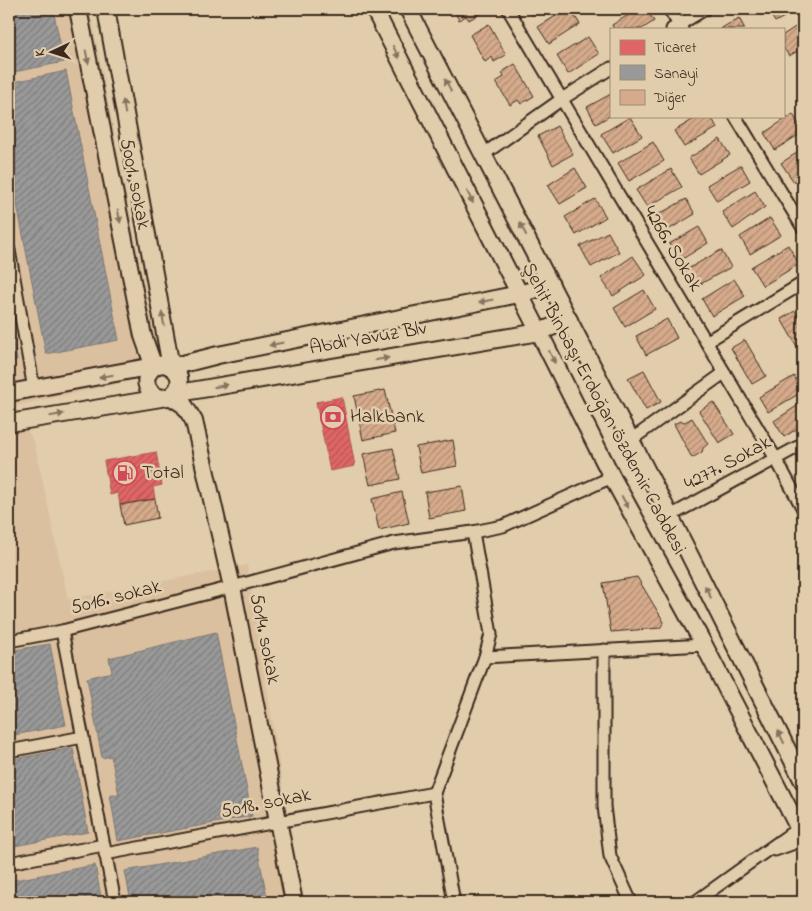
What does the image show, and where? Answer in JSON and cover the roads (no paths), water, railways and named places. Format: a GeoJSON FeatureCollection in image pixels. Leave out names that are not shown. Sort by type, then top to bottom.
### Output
{"type":"FeatureCollection","features":[{"type":"Feature","properties":{"kind":"main road","name":"5001. sokak"},"geometry":{"type":"LineString","coordinates":[[78,9],[143,336],[154,367]]}},
{"type":"Feature","properties":{"kind":"main road","name":"5001. sokak"},"geometry":{"type":"LineString","coordinates":[[106,9],[171,367]]}},
{"type":"Feature","properties":{"kind":"main road","name":"Şehit Binbaşı Erdoğan Özdemir Caddesi"},"geometry":{"type":"LineString","coordinates":[[374,9],[540,332],[612,477],[704,644],[800,828]]}},
{"type":"Feature","properties":{"kind":"main road","name":"Şehit Binbaşı Erdoğan Özdemir Caddesi"},"geometry":{"type":"LineString","coordinates":[[408,9],[670,516],[803,781]]}},
{"type":"Feature","properties":{"kind":"main road","name":"Abdi Yavuz Blv"},"geometry":{"type":"LineString","coordinates":[[9,393],[164,364],[171,367],[218,355],[519,294],[550,285]]}},
{"type":"Feature","properties":{"kind":"main road","name":"Abdi Yavuz Blv"},"geometry":{"type":"LineString","coordinates":[[9,423],[540,332],[569,320]]}},
{"type":"Feature","properties":{"kind":"main road"},"geometry":{"type":"LineString","coordinates":[[154,367],[148,374],[146,382],[150,391],[168,396],[179,382],[178,373],[171,367]]}},
{"type":"Feature","properties":{"kind":"main road","name":"5014. sokak"},"geometry":{"type":"LineString","coordinates":[[168,396],[184,405],[194,421],[232,588],[294,902]]}},
{"type":"Feature","properties":{"kind":"street","name":"4266. Sokak"},"geometry":{"type":"LineString","coordinates":[[508,9],[776,459],[803,509]]}},
{"type":"Feature","properties":{"kind":"street"},"geometry":{"type":"LineString","coordinates":[[669,9],[678,27],[705,9]]}},
{"type":"Feature","properties":{"kind":"street"},"geometry":{"type":"LineString","coordinates":[[484,154],[610,69]]}},
{"type":"Feature","properties":{"kind":"street"},"geometry":{"type":"LineString","coordinates":[[736,118],[803,228]]}},
{"type":"Feature","properties":{"kind":"street"},"geometry":{"type":"LineString","coordinates":[[9,250],[34,389]]}},
{"type":"Feature","properties":{"kind":"street"},"geometry":{"type":"LineString","coordinates":[[706,342],[803,283]]}},
{"type":"Feature","properties":{"kind":"street"},"geometry":{"type":"LineString","coordinates":[[631,440],[724,372]]}},
{"type":"Feature","properties":{"kind":"street","name":"4277. Sokak"},"geometry":{"type":"LineString","coordinates":[[670,516],[803,444]]}},
{"type":"Feature","properties":{"kind":"street","name":"5016. sokak"},"geometry":{"type":"LineString","coordinates":[[9,641],[62,631],[232,588],[394,543],[503,526],[612,477]]}},
{"type":"Feature","properties":{"kind":"street"},"geometry":{"type":"LineString","coordinates":[[454,902],[434,793],[485,657],[491,634],[473,532]]}},
{"type":"Feature","properties":{"kind":"street"},"geometry":{"type":"LineString","coordinates":[[62,631],[115,902]]}},
{"type":"Feature","properties":{"kind":"street"},"geometry":{"type":"LineString","coordinates":[[485,657],[704,644]]}},
{"type":"Feature","properties":{"kind":"street"},"geometry":{"type":"LineString","coordinates":[[604,650],[604,806],[610,856],[630,902]]}},
{"type":"Feature","properties":{"kind":"street"},"geometry":{"type":"LineString","coordinates":[[9,751],[83,738]]}},
{"type":"Feature","properties":{"kind":"street","name":"5018. sokak"},"geometry":{"type":"LineString","coordinates":[[9,863],[104,850],[434,793]]}},
{"type":"Feature","properties":{"kind":"street"},"geometry":{"type":"LineString","coordinates":[[695,902],[759,855],[800,828]]}},
{"type":"Feature","properties":{"kind":"place","name":"Halkbank"},"geometry":{"type":"Point","coordinates":[333,417]}},
{"type":"Feature","properties":{"kind":"place","name":"Total"},"geometry":{"type":"Point","coordinates":[125,473]}}]}
